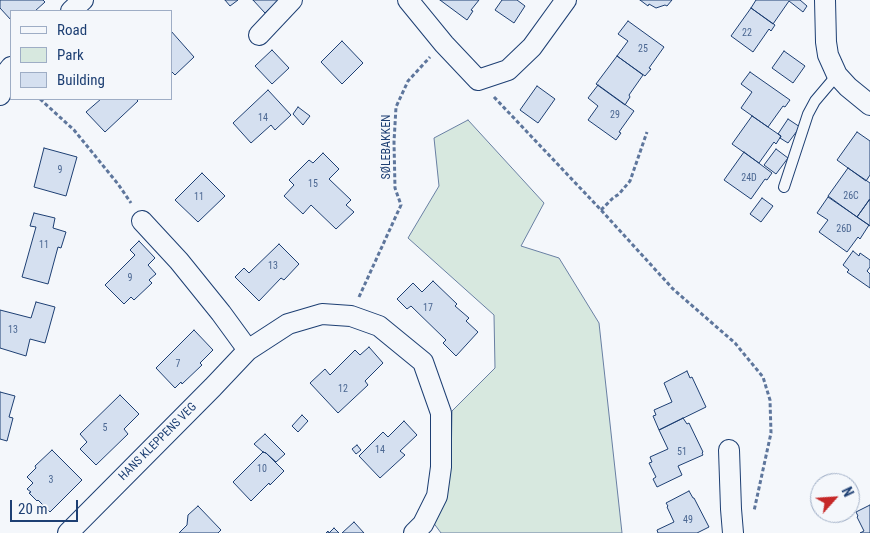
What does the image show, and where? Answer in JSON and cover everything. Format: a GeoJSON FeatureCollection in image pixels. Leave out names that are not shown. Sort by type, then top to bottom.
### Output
{"type":"FeatureCollection","features":[{"type":"Feature","properties":{"kind":"street"},"geometry":{"type":"LineString","coordinates":[[72,10],[83,0]]}},
{"type":"Feature","properties":{"kind":"street"},"geometry":{"type":"LineString","coordinates":[[259,35],[292,0]]}},
{"type":"Feature","properties":{"kind":"street"},"geometry":{"type":"LineString","coordinates":[[408,0],[444,44],[478,80],[508,70],[532,47],[566,0]]}},
{"type":"Feature","properties":{"kind":"street"},"geometry":{"type":"LineString","coordinates":[[825,0],[828,56],[837,75],[870,105]]}},
{"type":"Feature","properties":{"kind":"street"},"geometry":{"type":"LineString","coordinates":[[0,95],[6,68]]}},
{"type":"Feature","properties":{"kind":"street"},"geometry":{"type":"LineString","coordinates":[[142,221],[185,269],[248,350]]}},
{"type":"Feature","properties":{"kind":"street","name":"HANS KLEPPENS VEG"},"geometry":{"type":"LineString","coordinates":[[68,533],[248,350],[288,324],[322,314],[350,316],[379,326],[423,362],[441,413],[441,467],[437,496],[423,524],[414,533]]}},
{"type":"Feature","properties":{"kind":"street"},"geometry":{"type":"LineString","coordinates":[[729,450],[730,508],[733,533]]}},
{"type":"Feature","properties":{"kind":"lane"},"geometry":{"type":"LineString","coordinates":[[784,187],[808,114],[815,101],[837,75]]}},
{"type":"Feature","properties":{"kind":"path","name":"SØLEBAKKEN"},"geometry":{"type":"LineString","coordinates":[[350,316],[401,205],[395,188],[394,142],[396,107],[408,80],[444,44]]}},
{"type":"Feature","properties":{"kind":"path"},"geometry":{"type":"LineString","coordinates":[[478,80],[673,289],[735,343],[763,377],[770,400],[771,433],[753,515]]}},
{"type":"Feature","properties":{"kind":"path"},"geometry":{"type":"LineString","coordinates":[[41,100],[74,130],[87,145],[118,184],[142,221]]}},
{"type":"Feature","properties":{"kind":"path"},"geometry":{"type":"LineString","coordinates":[[601,210],[630,181],[647,132]]}},
{"type":"Feature","properties":{"kind":"green space"},"geometry":{"type":"Polygon","coordinates":[[[468,120],[544,203],[521,246],[559,258],[599,323],[622,533],[441,533],[427,514],[451,467],[452,411],[495,368],[494,315],[408,238],[439,186],[434,138],[468,120]]]}},
{"type":"Feature","properties":{"kind":"building"},"geometry":{"type":"Polygon","coordinates":[[[0,0],[43,0],[45,2],[36,10],[10,10],[10,19],[0,8],[0,0]]]}},
{"type":"Feature","properties":{"kind":"building"},"geometry":{"type":"Polygon","coordinates":[[[225,0],[238,0],[230,6],[225,0]]]}},
{"type":"Feature","properties":{"kind":"building"},"geometry":{"type":"Polygon","coordinates":[[[253,0],[278,0],[265,13],[253,0]]]}},
{"type":"Feature","properties":{"kind":"building"},"geometry":{"type":"Polygon","coordinates":[[[440,0],[479,0],[471,10],[473,11],[467,20],[440,0]]]}},
{"type":"Feature","properties":{"kind":"building"},"geometry":{"type":"Polygon","coordinates":[[[502,0],[517,0],[525,6],[514,23],[495,10],[502,0]]]}},
{"type":"Feature","properties":{"kind":"building"},"geometry":{"type":"Polygon","coordinates":[[[640,0],[672,0],[667,6],[656,8],[649,4],[648,6],[640,0]]]}},
{"type":"Feature","properties":{"kind":"building"},"geometry":{"type":"Polygon","coordinates":[[[756,0],[800,0],[807,6],[803,12],[789,1],[773,24],[751,8],[756,0]]]}},
{"type":"Feature","properties":{"kind":"building"},"geometry":{"type":"Polygon","coordinates":[[[751,8],[775,25],[771,31],[769,29],[753,52],[731,36],[751,8]]]}},
{"type":"Feature","properties":{"kind":"building"},"geometry":{"type":"Polygon","coordinates":[[[628,21],[664,47],[645,76],[617,56],[628,41],[618,34],[628,21]]]}},
{"type":"Feature","properties":{"kind":"building"},"geometry":{"type":"Polygon","coordinates":[[[172,32],[194,57],[175,75],[172,72],[172,32]]]}},
{"type":"Feature","properties":{"kind":"building"},"geometry":{"type":"Polygon","coordinates":[[[342,41],[363,63],[342,84],[321,62],[342,41]]]}},
{"type":"Feature","properties":{"kind":"building"},"geometry":{"type":"Polygon","coordinates":[[[272,50],[289,68],[272,84],[255,66],[272,50]]]}},
{"type":"Feature","properties":{"kind":"building"},"geometry":{"type":"Polygon","coordinates":[[[784,51],[805,66],[793,83],[772,68],[784,51]]]}},
{"type":"Feature","properties":{"kind":"building"},"geometry":{"type":"Polygon","coordinates":[[[617,56],[643,75],[629,95],[630,97],[625,105],[596,84],[617,56]]]}},
{"type":"Feature","properties":{"kind":"building"},"geometry":{"type":"Polygon","coordinates":[[[750,72],[790,100],[785,107],[783,106],[768,127],[741,108],[752,92],[741,84],[750,72]]]}},
{"type":"Feature","properties":{"kind":"building"},"geometry":{"type":"Polygon","coordinates":[[[598,85],[634,111],[619,132],[621,133],[616,140],[588,120],[598,106],[588,98],[598,85]]]}},
{"type":"Feature","properties":{"kind":"building"},"geometry":{"type":"Polygon","coordinates":[[[537,86],[555,99],[538,123],[520,110],[537,86]]]}},
{"type":"Feature","properties":{"kind":"building"},"geometry":{"type":"Polygon","coordinates":[[[268,90],[291,115],[275,130],[271,125],[251,143],[233,123],[268,90]]]}},
{"type":"Feature","properties":{"kind":"building"},"geometry":{"type":"Polygon","coordinates":[[[100,100],[138,101],[105,132],[86,112],[100,100]]]}},
{"type":"Feature","properties":{"kind":"building"},"geometry":{"type":"Polygon","coordinates":[[[298,107],[310,116],[303,125],[293,114],[298,107]]]}},
{"type":"Feature","properties":{"kind":"building"},"geometry":{"type":"Polygon","coordinates":[[[752,116],[781,136],[776,144],[774,142],[759,163],[732,144],[752,116]]]}},
{"type":"Feature","properties":{"kind":"building"},"geometry":{"type":"Polygon","coordinates":[[[788,119],[800,127],[788,143],[780,138],[781,136],[778,134],[788,119]]]}},
{"type":"Feature","properties":{"kind":"building"},"geometry":{"type":"Polygon","coordinates":[[[857,132],[870,141],[870,175],[866,181],[837,160],[857,132]]]}},
{"type":"Feature","properties":{"kind":"building"},"geometry":{"type":"Polygon","coordinates":[[[44,148],[77,157],[66,196],[34,187],[44,148]]]}},
{"type":"Feature","properties":{"kind":"building"},"geometry":{"type":"Polygon","coordinates":[[[776,149],[788,158],[776,174],[764,165],[776,149]]]}},
{"type":"Feature","properties":{"kind":"building"},"geometry":{"type":"Polygon","coordinates":[[[744,152],[772,173],[767,180],[765,179],[751,199],[724,180],[744,152]]]}},
{"type":"Feature","properties":{"kind":"building"},"geometry":{"type":"Polygon","coordinates":[[[323,153],[339,169],[329,179],[351,200],[346,205],[354,212],[336,229],[311,205],[303,214],[284,196],[294,185],[289,180],[309,160],[313,163],[323,153]]]}},
{"type":"Feature","properties":{"kind":"building"},"geometry":{"type":"Polygon","coordinates":[[[848,168],[870,183],[870,199],[857,217],[828,196],[848,168]]]}},
{"type":"Feature","properties":{"kind":"building"},"geometry":{"type":"Polygon","coordinates":[[[202,173],[225,196],[198,222],[175,200],[202,173]]]}},
{"type":"Feature","properties":{"kind":"building"},"geometry":{"type":"Polygon","coordinates":[[[828,197],[869,225],[860,239],[858,237],[847,252],[819,232],[828,220],[817,213],[828,197]]]}},
{"type":"Feature","properties":{"kind":"building"},"geometry":{"type":"Polygon","coordinates":[[[762,198],[773,206],[761,222],[750,214],[762,198]]]}},
{"type":"Feature","properties":{"kind":"building"},"geometry":{"type":"Polygon","coordinates":[[[870,200],[870,226],[857,217],[870,200]]]}},
{"type":"Feature","properties":{"kind":"building"},"geometry":{"type":"Polygon","coordinates":[[[34,213],[55,218],[53,228],[66,232],[61,248],[58,247],[48,284],[22,277],[36,227],[30,226],[34,213]]]}},
{"type":"Feature","properties":{"kind":"building"},"geometry":{"type":"Polygon","coordinates":[[[139,241],[155,258],[148,265],[156,274],[149,280],[152,283],[134,300],[131,297],[124,304],[105,285],[135,255],[130,250],[139,241]]]}},
{"type":"Feature","properties":{"kind":"building"},"geometry":{"type":"Polygon","coordinates":[[[279,244],[299,264],[284,280],[281,278],[259,301],[235,277],[244,268],[249,273],[279,244]]]}},
{"type":"Feature","properties":{"kind":"building"},"geometry":{"type":"Polygon","coordinates":[[[853,251],[859,256],[860,253],[870,260],[870,267],[867,271],[870,274],[870,288],[847,272],[849,270],[843,265],[853,251]]]}},
{"type":"Feature","properties":{"kind":"building"},"geometry":{"type":"Polygon","coordinates":[[[433,281],[457,304],[455,306],[469,318],[466,321],[478,332],[456,356],[443,343],[446,340],[411,306],[407,309],[397,299],[413,283],[422,292],[433,281]]]}},
{"type":"Feature","properties":{"kind":"building"},"geometry":{"type":"Polygon","coordinates":[[[36,302],[55,307],[45,343],[30,339],[26,356],[0,348],[0,310],[31,318],[36,302]]]}},
{"type":"Feature","properties":{"kind":"building"},"geometry":{"type":"Polygon","coordinates":[[[194,330],[213,350],[200,363],[202,365],[175,388],[156,368],[194,330]]]}},
{"type":"Feature","properties":{"kind":"building"},"geometry":{"type":"Polygon","coordinates":[[[369,347],[383,363],[365,381],[368,385],[338,413],[310,383],[325,369],[330,375],[355,350],[360,355],[369,347]]]}},
{"type":"Feature","properties":{"kind":"building"},"geometry":{"type":"Polygon","coordinates":[[[687,371],[690,378],[692,377],[706,407],[659,430],[653,416],[656,415],[654,410],[672,402],[664,383],[687,371]]]}},
{"type":"Feature","properties":{"kind":"building"},"geometry":{"type":"Polygon","coordinates":[[[0,392],[15,396],[9,417],[13,418],[7,441],[0,439],[0,392]]]}},
{"type":"Feature","properties":{"kind":"building"},"geometry":{"type":"Polygon","coordinates":[[[120,395],[139,414],[124,429],[128,434],[96,465],[80,449],[87,442],[80,434],[120,395]]]}},
{"type":"Feature","properties":{"kind":"building"},"geometry":{"type":"Polygon","coordinates":[[[302,415],[308,421],[298,432],[292,426],[302,415]]]}},
{"type":"Feature","properties":{"kind":"building"},"geometry":{"type":"Polygon","coordinates":[[[683,418],[687,424],[689,423],[703,455],[678,466],[682,475],[657,487],[653,479],[656,477],[649,463],[652,462],[650,457],[668,449],[659,430],[683,418]]]}},
{"type":"Feature","properties":{"kind":"building"},"geometry":{"type":"Polygon","coordinates":[[[404,421],[417,435],[400,451],[405,455],[380,478],[359,456],[383,432],[388,437],[404,421]]]}},
{"type":"Feature","properties":{"kind":"building"},"geometry":{"type":"Polygon","coordinates":[[[265,434],[285,454],[276,462],[254,444],[265,434]]]}},
{"type":"Feature","properties":{"kind":"building"},"geometry":{"type":"Polygon","coordinates":[[[357,445],[361,450],[356,454],[352,449],[357,445]]]}},
{"type":"Feature","properties":{"kind":"building"},"geometry":{"type":"Polygon","coordinates":[[[52,450],[82,480],[50,512],[29,493],[31,492],[27,489],[33,483],[27,477],[36,468],[35,466],[52,450]]]}},
{"type":"Feature","properties":{"kind":"building"},"geometry":{"type":"Polygon","coordinates":[[[263,452],[284,471],[251,501],[233,482],[263,452]]]}},
{"type":"Feature","properties":{"kind":"building"},"geometry":{"type":"Polygon","coordinates":[[[689,491],[709,527],[697,533],[658,533],[657,530],[674,522],[666,503],[689,491]]]}},
{"type":"Feature","properties":{"kind":"building"},"geometry":{"type":"Polygon","coordinates":[[[870,505],[870,533],[860,533],[864,531],[860,523],[860,510],[870,505]]]}},
{"type":"Feature","properties":{"kind":"building"},"geometry":{"type":"Polygon","coordinates":[[[198,506],[221,530],[218,533],[179,533],[187,525],[188,515],[198,506]]]}},
{"type":"Feature","properties":{"kind":"building"},"geometry":{"type":"Polygon","coordinates":[[[354,522],[364,533],[342,533],[354,522]]]}},
{"type":"Feature","properties":{"kind":"building"},"geometry":{"type":"Polygon","coordinates":[[[334,528],[339,533],[329,533],[334,528]]]}}]}
